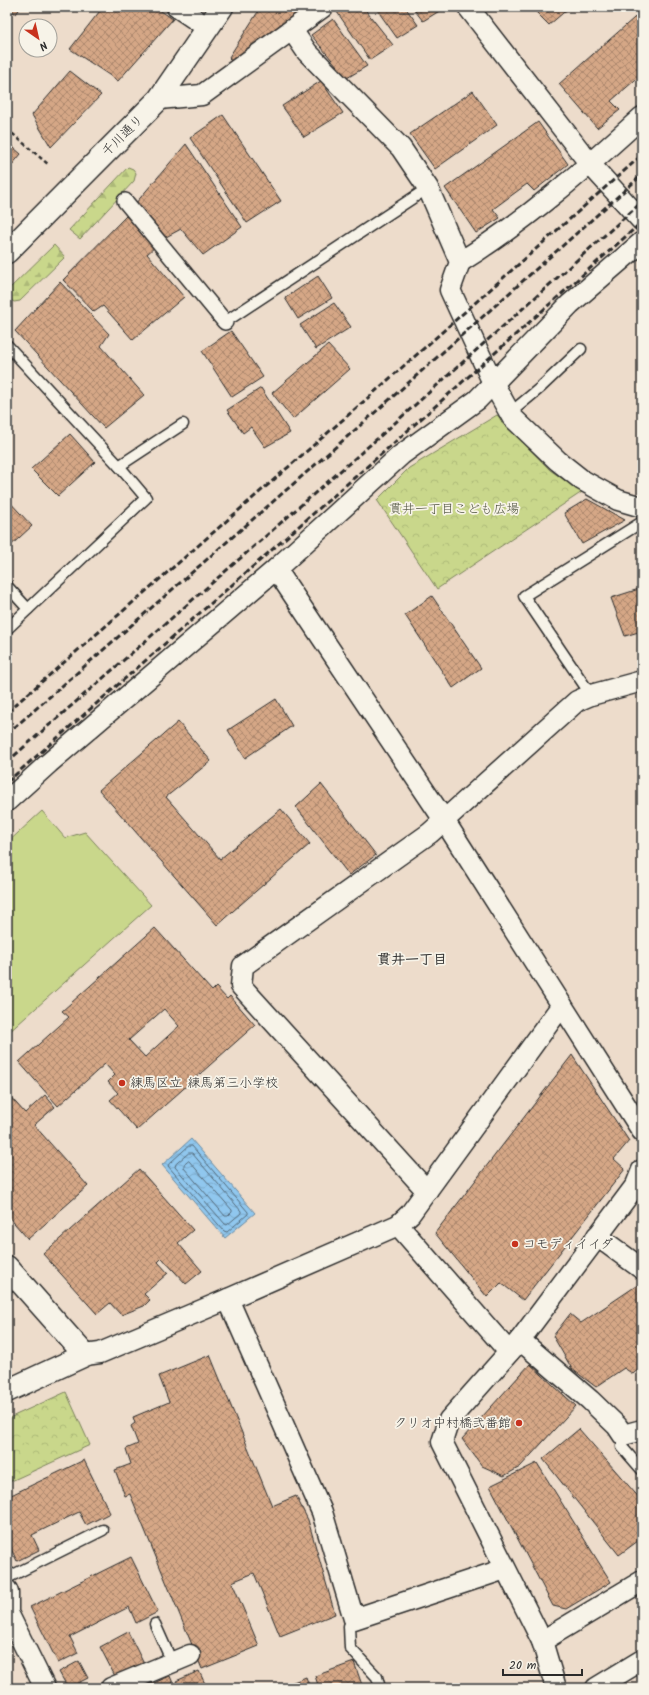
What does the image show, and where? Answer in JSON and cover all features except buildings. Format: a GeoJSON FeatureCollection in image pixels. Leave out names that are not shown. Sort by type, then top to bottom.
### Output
{"type":"FeatureCollection","features":[{"type":"Feature","properties":{"kind":"main road","name":"千川通り"},"geometry":{"type":"LineString","coordinates":[[7,252],[159,99],[222,7]]}},
{"type":"Feature","properties":{"kind":"main road"},"geometry":{"type":"LineString","coordinates":[[7,1267],[85,1355],[7,1391]]}},
{"type":"Feature","properties":{"kind":"street"},"geometry":{"type":"LineString","coordinates":[[177,7],[208,28]]}},
{"type":"Feature","properties":{"kind":"street"},"geometry":{"type":"LineString","coordinates":[[159,99],[202,95],[323,7]]}},
{"type":"Feature","properties":{"kind":"street"},"geometry":{"type":"LineString","coordinates":[[468,7],[590,164],[642,221]]}},
{"type":"Feature","properties":{"kind":"street"},"geometry":{"type":"LineString","coordinates":[[292,30],[307,52],[401,148],[428,188],[460,262]]}},
{"type":"Feature","properties":{"kind":"street"},"geometry":{"type":"LineString","coordinates":[[642,117],[590,164],[494,241],[460,262],[450,290],[493,383],[510,413],[558,461],[582,480],[618,500],[642,507]]}},
{"type":"Feature","properties":{"kind":"street"},"geometry":{"type":"LineString","coordinates":[[126,201],[225,322]]}},
{"type":"Feature","properties":{"kind":"street"},"geometry":{"type":"LineString","coordinates":[[7,801],[49,763],[276,570],[401,455],[477,400],[570,304],[642,242]]}},
{"type":"Feature","properties":{"kind":"street"},"geometry":{"type":"LineString","coordinates":[[276,570],[444,820],[642,1131]]}},
{"type":"Feature","properties":{"kind":"street"},"geometry":{"type":"LineString","coordinates":[[427,1191],[241,986],[243,966],[430,833],[577,702],[591,695],[642,681]]}},
{"type":"Feature","properties":{"kind":"street"},"geometry":{"type":"LineString","coordinates":[[85,1355],[100,1353],[398,1225],[410,1214],[562,1005]]}},
{"type":"Feature","properties":{"kind":"street"},"geometry":{"type":"LineString","coordinates":[[556,1688],[542,1640],[442,1442],[449,1420],[514,1346],[636,1185],[642,1170]]}},
{"type":"Feature","properties":{"kind":"street"},"geometry":{"type":"LineString","coordinates":[[398,1225],[514,1346],[590,1400],[617,1426],[623,1435],[642,1430]]}},
{"type":"Feature","properties":{"kind":"street"},"geometry":{"type":"LineString","coordinates":[[597,1236],[642,1269]]}},
{"type":"Feature","properties":{"kind":"street"},"geometry":{"type":"LineString","coordinates":[[228,1299],[322,1512],[354,1619],[506,1569]]}},
{"type":"Feature","properties":{"kind":"street"},"geometry":{"type":"LineString","coordinates":[[542,1640],[642,1581]]}},
{"type":"Feature","properties":{"kind":"street"},"geometry":{"type":"LineString","coordinates":[[7,1590],[8,1612],[45,1688]]}},
{"type":"Feature","properties":{"kind":"street"},"geometry":{"type":"LineString","coordinates":[[111,1688],[181,1659]]}},
{"type":"Feature","properties":{"kind":"street"},"geometry":{"type":"LineString","coordinates":[[596,1688],[642,1660]]}},
{"type":"Feature","properties":{"kind":"lane"},"geometry":{"type":"LineString","coordinates":[[225,322],[428,188]]}},
{"type":"Feature","properties":{"kind":"lane"},"geometry":{"type":"LineString","coordinates":[[7,345],[119,466],[146,498],[7,629]]}},
{"type":"Feature","properties":{"kind":"lane"},"geometry":{"type":"LineString","coordinates":[[510,413],[540,388],[581,349]]}},
{"type":"Feature","properties":{"kind":"lane"},"geometry":{"type":"LineString","coordinates":[[119,466],[183,424]]}},
{"type":"Feature","properties":{"kind":"lane"},"geometry":{"type":"LineString","coordinates":[[591,695],[524,596],[642,522]]}},
{"type":"Feature","properties":{"kind":"lane"},"geometry":{"type":"LineString","coordinates":[[7,586],[28,609]]}},
{"type":"Feature","properties":{"kind":"lane"},"geometry":{"type":"LineString","coordinates":[[623,1435],[622,1447],[642,1470]]}},
{"type":"Feature","properties":{"kind":"lane"},"geometry":{"type":"LineString","coordinates":[[7,1578],[103,1530]]}},
{"type":"Feature","properties":{"kind":"lane"},"geometry":{"type":"LineString","coordinates":[[354,1619],[349,1626],[350,1648],[377,1677],[380,1688]]}},
{"type":"Feature","properties":{"kind":"lane"},"geometry":{"type":"LineString","coordinates":[[155,1624],[181,1659]]}},
{"type":"Feature","properties":{"kind":"path"},"geometry":{"type":"LineString","coordinates":[[7,130],[49,164]]}},
{"type":"Feature","properties":{"kind":"green space"},"geometry":{"type":"Polygon","coordinates":[[[128,167],[133,169],[136,173],[134,181],[80,239],[69,230],[128,167]]]}},
{"type":"Feature","properties":{"kind":"green space"},"geometry":{"type":"Polygon","coordinates":[[[54,245],[65,257],[20,301],[14,302],[8,298],[8,290],[54,245]]]}},
{"type":"Feature","properties":{"kind":"green space","name":"貫井一丁目こども広場"},"geometry":{"type":"Polygon","coordinates":[[[497,415],[550,470],[582,492],[437,589],[377,500],[409,468],[497,415]]]}},
{"type":"Feature","properties":{"kind":"green space"},"geometry":{"type":"Polygon","coordinates":[[[42,811],[65,838],[85,832],[151,905],[7,1034],[7,843],[42,811]]]}},
{"type":"Feature","properties":{"kind":"green space"},"geometry":{"type":"Polygon","coordinates":[[[66,1392],[90,1445],[7,1483],[7,1419],[66,1392]]]}},
{"type":"Feature","properties":{"kind":"water"},"geometry":{"type":"Polygon","coordinates":[[[191,1139],[255,1213],[225,1238],[162,1165],[191,1139]]]}},
{"type":"Feature","properties":{"kind":"railway"},"geometry":{"type":"LineString","coordinates":[[7,712],[362,403],[642,155]]}},
{"type":"Feature","properties":{"kind":"railway"},"geometry":{"type":"LineString","coordinates":[[7,734],[371,416],[642,175]]}},
{"type":"Feature","properties":{"kind":"railway"},"geometry":{"type":"LineString","coordinates":[[7,762],[386,431],[642,202]]}},
{"type":"Feature","properties":{"kind":"railway"},"geometry":{"type":"LineString","coordinates":[[7,782],[395,442],[642,222]]}},
{"type":"Feature","properties":{"kind":"place","name":"練馬区立 練馬第三小学校"},"geometry":{"type":"Point","coordinates":[122,1083]}},
{"type":"Feature","properties":{"kind":"place","name":"コモディイイダ"},"geometry":{"type":"Point","coordinates":[515,1244]}},
{"type":"Feature","properties":{"kind":"place","name":"クリオ中村橋弐番館"},"geometry":{"type":"Point","coordinates":[519,1423]}},
{"type":"Feature","properties":{"kind":"district","name":"貫井一丁目"},"geometry":{"type":"Point","coordinates":[412,960]}}]}
